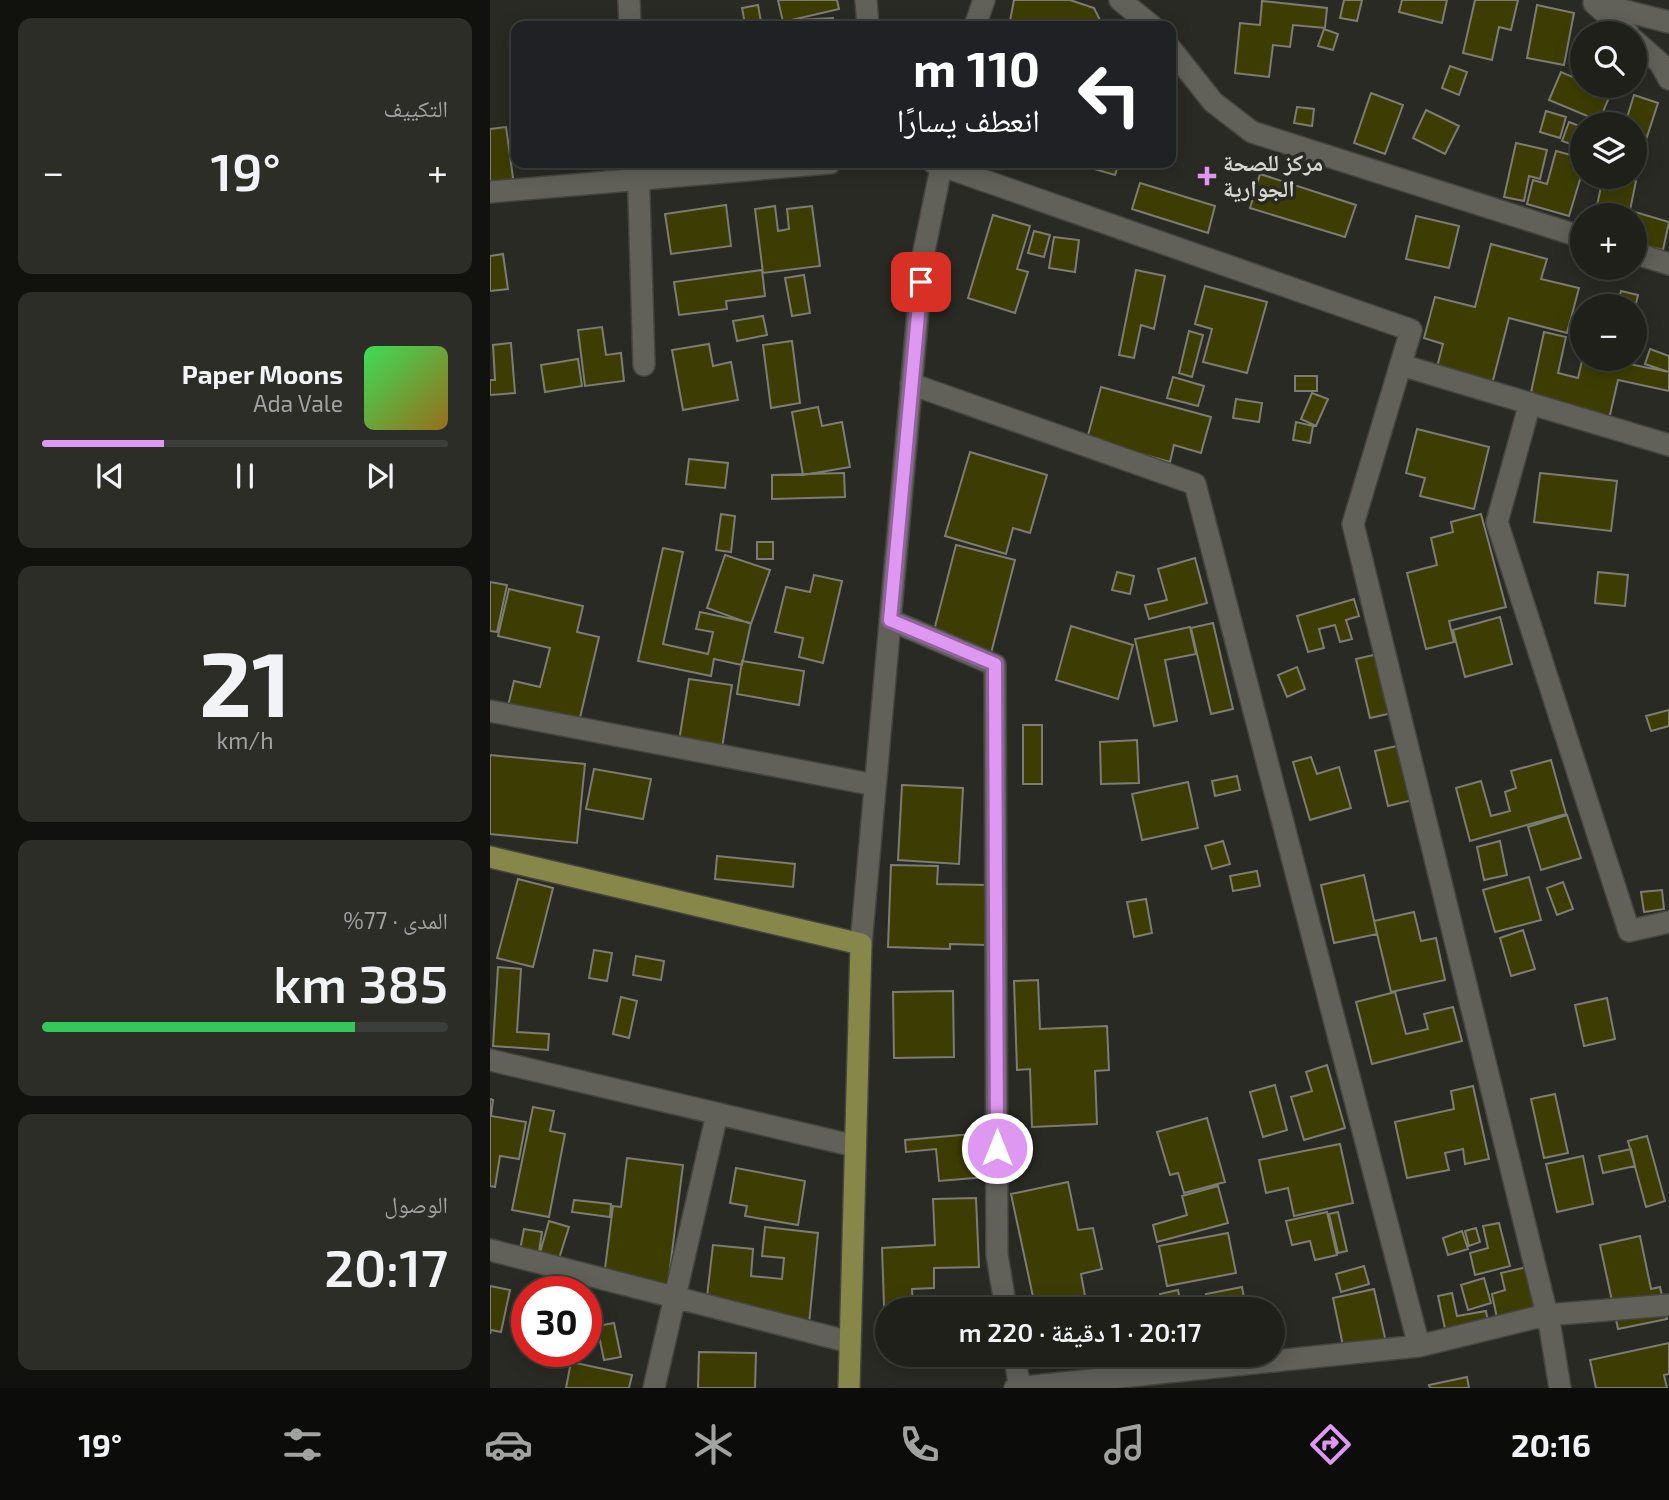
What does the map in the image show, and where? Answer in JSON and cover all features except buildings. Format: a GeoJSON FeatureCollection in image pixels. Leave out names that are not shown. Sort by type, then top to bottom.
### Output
{"type":"FeatureCollection","features":[{"type":"Feature","properties":{"kind":"main road"},"geometry":{"type":"LineString","coordinates":[[490,857],[861,944],[849,1388]]}},
{"type":"Feature","properties":{"kind":"street"},"geometry":{"type":"LineString","coordinates":[[629,0],[630,21]]}},
{"type":"Feature","properties":{"kind":"street"},"geometry":{"type":"LineString","coordinates":[[866,0],[868,21]]}},
{"type":"Feature","properties":{"kind":"street"},"geometry":{"type":"LineString","coordinates":[[977,21],[984,0]]}},
{"type":"Feature","properties":{"kind":"street"},"geometry":{"type":"LineString","coordinates":[[1120,0],[1146,21]]}},
{"type":"Feature","properties":{"kind":"street"},"geometry":{"type":"LineString","coordinates":[[1593,1],[1669,22]]}},
{"type":"Feature","properties":{"kind":"street"},"geometry":{"type":"LineString","coordinates":[[1593,1],[1615,21]]}},
{"type":"Feature","properties":{"kind":"street"},"geometry":{"type":"LineString","coordinates":[[1647,51],[1660,62],[1669,79]]}},
{"type":"Feature","properties":{"kind":"street"},"geometry":{"type":"LineString","coordinates":[[1176,55],[1213,102],[1252,132],[1570,233]]}},
{"type":"Feature","properties":{"kind":"street"},"geometry":{"type":"LineString","coordinates":[[490,192],[638,171],[710,168]]}},
{"type":"Feature","properties":{"kind":"street"},"geometry":{"type":"LineString","coordinates":[[861,944],[923,256],[941,168]]}},
{"type":"Feature","properties":{"kind":"street"},"geometry":{"type":"LineString","coordinates":[[956,168],[1411,330],[1353,524],[1546,1315],[1560,1388]]}},
{"type":"Feature","properties":{"kind":"street"},"geometry":{"type":"LineString","coordinates":[[638,171],[644,365]]}},
{"type":"Feature","properties":{"kind":"street"},"geometry":{"type":"LineString","coordinates":[[1647,257],[1669,264]]}},
{"type":"Feature","properties":{"kind":"street"},"geometry":{"type":"LineString","coordinates":[[1401,365],[1669,445]]}},
{"type":"Feature","properties":{"kind":"street"},"geometry":{"type":"LineString","coordinates":[[911,384],[1195,484],[1419,1346]]}},
{"type":"Feature","properties":{"kind":"street"},"geometry":{"type":"LineString","coordinates":[[1530,403],[1496,522],[1629,931],[1669,922]]}},
{"type":"Feature","properties":{"kind":"street"},"geometry":{"type":"LineString","coordinates":[[890,620],[995,664],[997,1255],[1004,1297]]}},
{"type":"Feature","properties":{"kind":"street"},"geometry":{"type":"LineString","coordinates":[[490,712],[875,785]]}},
{"type":"Feature","properties":{"kind":"street"},"geometry":{"type":"LineString","coordinates":[[490,1060],[855,1146]]}},
{"type":"Feature","properties":{"kind":"street"},"geometry":{"type":"LineString","coordinates":[[654,1388],[717,1114]]}},
{"type":"Feature","properties":{"kind":"street"},"geometry":{"type":"LineString","coordinates":[[490,1250],[850,1342]]}},
{"type":"Feature","properties":{"kind":"street"},"geometry":{"type":"LineString","coordinates":[[1016,1367],[1018,1388],[1419,1346],[1546,1315],[1669,1305]]}},
{"type":"Feature","properties":{"kind":"place","name":"مركز للصحة الجوارية"},"geometry":{"type":"Point","coordinates":[1207,176]}},
{"type":"Feature","properties":{"kind":"route"},"geometry":{"type":"LineString","coordinates":[[921,282],[890,620],[995,664],[997,1148]]}}]}
